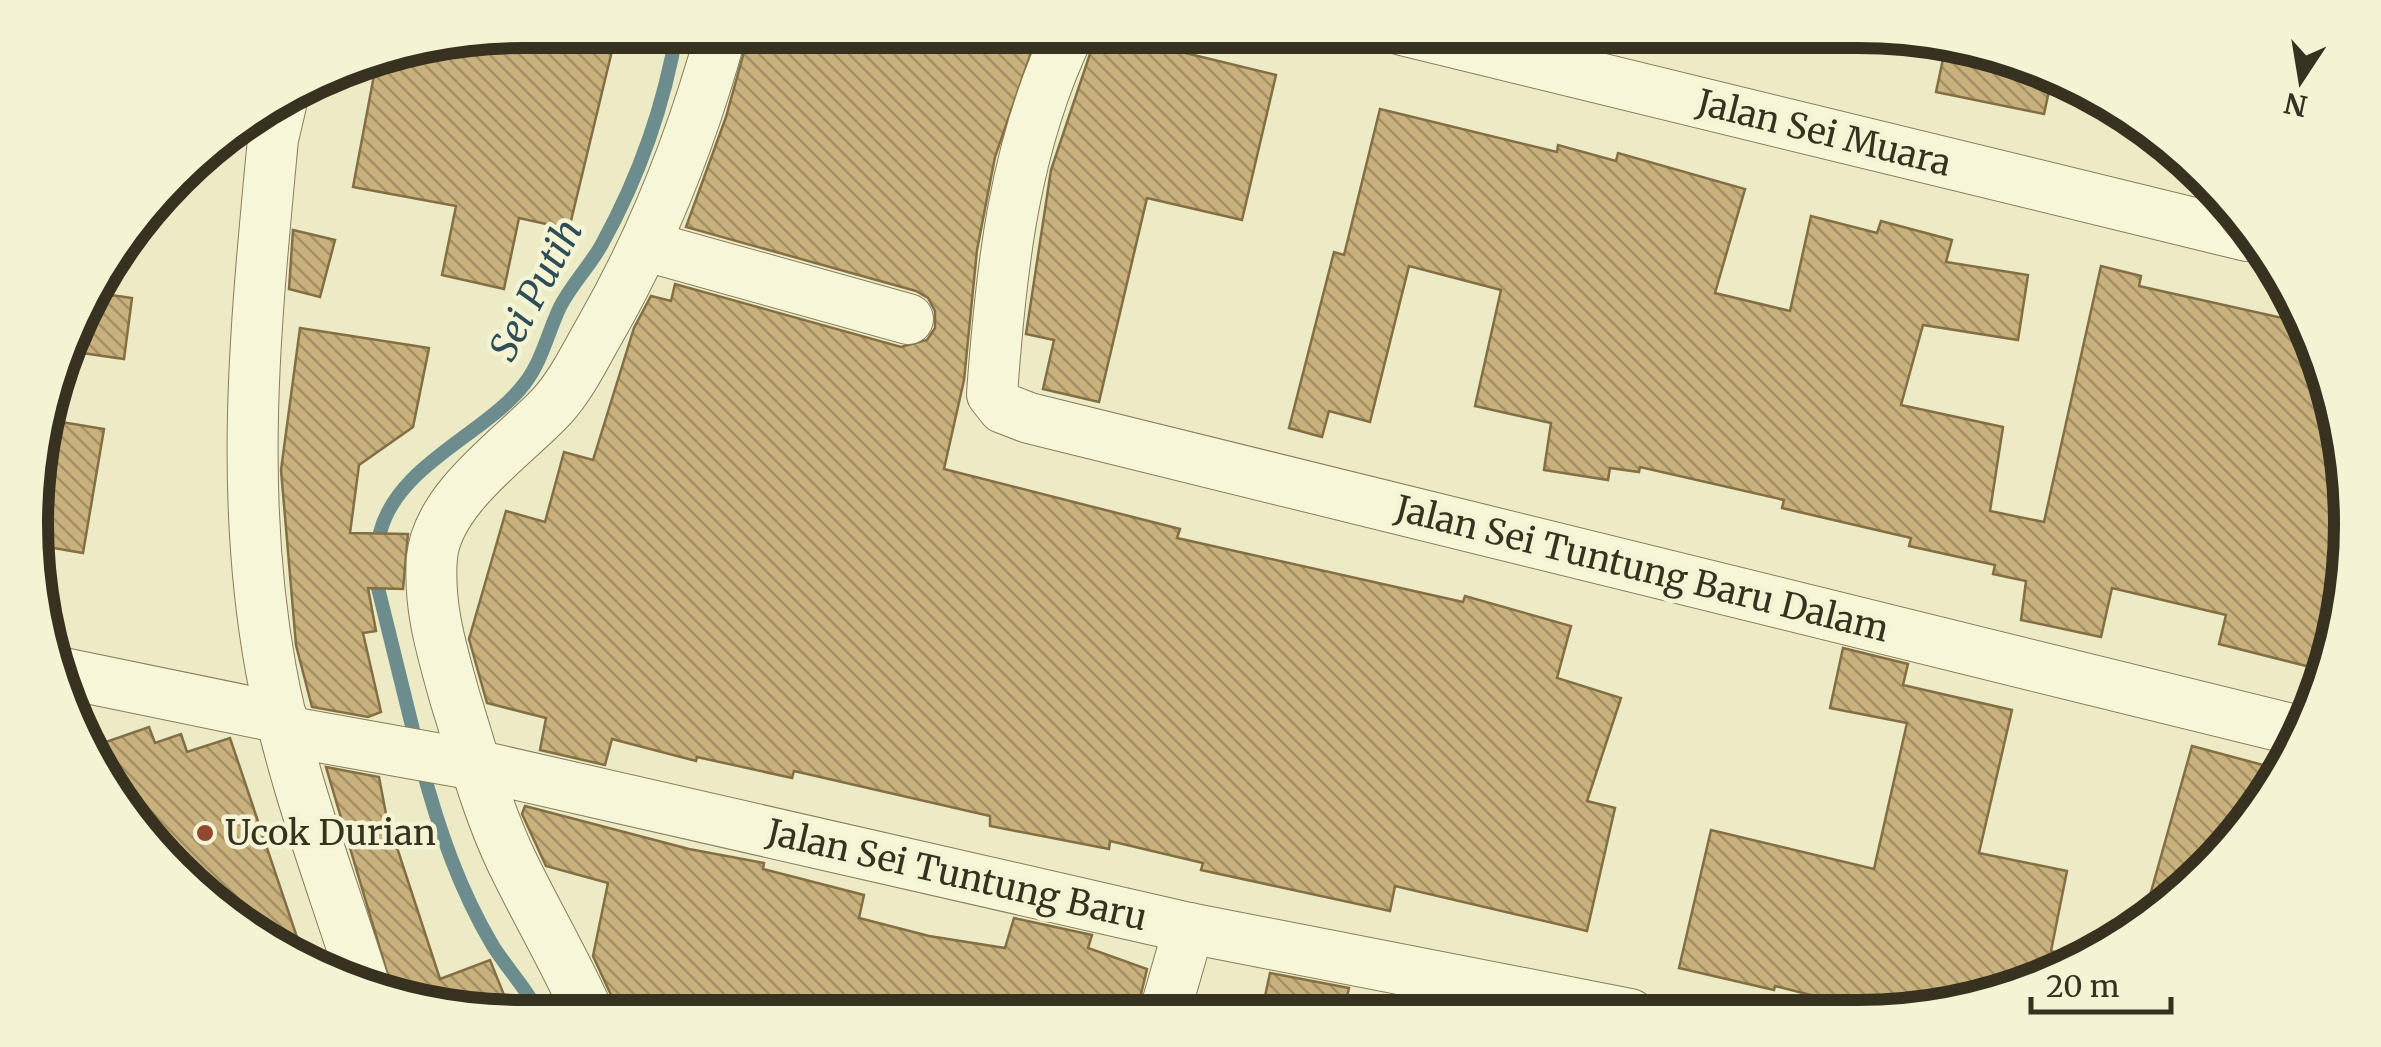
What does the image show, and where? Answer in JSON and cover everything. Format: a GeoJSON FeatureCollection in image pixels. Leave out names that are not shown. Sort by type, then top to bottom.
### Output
{"type":"FeatureCollection","features":[{"type":"Feature","properties":{"kind":"street"},"geometry":{"type":"LineString","coordinates":[[581,1000],[459,762],[434,624],[432,556],[438,530],[506,446],[552,406],[568,384],[646,246],[705,94],[717,48]]}},
{"type":"Feature","properties":{"kind":"street","name":"Jalan Sei Tuntung Baru Dalam"},"geometry":{"type":"LineString","coordinates":[[1062,48],[1038,104],[1008,225],[992,394],[1003,408],[1029,418],[2287,728]]}},
{"type":"Feature","properties":{"kind":"street","name":"Jalan Sei Muara"},"geometry":{"type":"LineString","coordinates":[[1476,48],[2234,233]]}},
{"type":"Feature","properties":{"kind":"street"},"geometry":{"type":"LineString","coordinates":[[279,115],[271,157],[249,443],[261,606],[283,725],[359,970]]}},
{"type":"Feature","properties":{"kind":"street"},"geometry":{"type":"LineString","coordinates":[[646,246],[908,319]]}},
{"type":"Feature","properties":{"kind":"street","name":"Jalan Sei Tuntung Baru"},"geometry":{"type":"LineString","coordinates":[[72,675],[1189,928],[1558,1000]]}},
{"type":"Feature","properties":{"kind":"street"},"geometry":{"type":"LineString","coordinates":[[1168,1000],[1189,928]]}},
{"type":"Feature","properties":{"kind":"building"},"geometry":{"type":"Polygon","coordinates":[[[613,48],[569,229],[519,218],[504,289],[442,275],[456,206],[353,187],[375,72],[461,52],[613,48]]]}},
{"type":"Feature","properties":{"kind":"building"},"geometry":{"type":"Polygon","coordinates":[[[745,48],[1033,48],[995,157],[977,250],[964,380],[944,469],[1180,529],[1177,538],[1463,602],[1465,596],[1571,626],[1557,678],[1621,698],[1587,801],[1615,808],[1587,931],[1395,886],[1390,911],[1201,870],[1203,863],[1110,841],[1109,849],[990,826],[990,816],[794,771],[792,778],[697,757],[696,761],[612,739],[605,765],[540,750],[546,718],[487,703],[469,639],[506,511],[545,522],[564,452],[593,460],[634,328],[651,296],[671,301],[675,284],[901,347],[927,340],[935,328],[935,311],[928,298],[916,291],[686,227],[726,117],[745,48]]]}},
{"type":"Feature","properties":{"kind":"building"},"geometry":{"type":"Polygon","coordinates":[[[1092,48],[1169,48],[1276,75],[1242,220],[1147,198],[1099,402],[1043,389],[1054,340],[1026,334],[1051,170],[1092,48]]]}},
{"type":"Feature","properties":{"kind":"building"},"geometry":{"type":"Polygon","coordinates":[[[1944,56],[2011,73],[2050,88],[2044,114],[1936,92],[1944,56]]]}},
{"type":"Feature","properties":{"kind":"building"},"geometry":{"type":"Polygon","coordinates":[[[1380,109],[1557,152],[1558,145],[1616,161],[1618,153],[1745,189],[1715,293],[1790,311],[1811,216],[1877,233],[1881,221],[1952,240],[1946,262],[2028,275],[2018,340],[1923,325],[1901,405],[2003,427],[1990,511],[2044,522],[2101,266],[2141,276],[2139,286],[2287,319],[2317,400],[2332,492],[2334,524],[2329,586],[2311,667],[2219,644],[2226,615],[2112,588],[2101,637],[2021,620],[2026,581],[1993,574],[1995,565],[1909,546],[1911,538],[1782,508],[1784,500],[1640,467],[1639,472],[1610,468],[1608,480],[1544,470],[1551,423],[1475,406],[1501,290],[1409,266],[1370,422],[1329,411],[1322,437],[1289,428],[1334,252],[1344,255],[1380,109]]]}},
{"type":"Feature","properties":{"kind":"building"},"geometry":{"type":"Polygon","coordinates":[[[293,230],[335,240],[320,297],[289,289],[293,230]]]}},
{"type":"Feature","properties":{"kind":"building"},"geometry":{"type":"Polygon","coordinates":[[[107,294],[132,298],[124,359],[80,353],[107,294]]]}},
{"type":"Feature","properties":{"kind":"building"},"geometry":{"type":"Polygon","coordinates":[[[300,328],[429,348],[413,427],[359,465],[350,533],[408,534],[403,589],[368,588],[376,631],[363,633],[381,712],[368,717],[312,707],[296,645],[281,470],[300,328]]]}},
{"type":"Feature","properties":{"kind":"building"},"geometry":{"type":"Polygon","coordinates":[[[59,422],[104,429],[83,553],[49,547],[49,492],[59,422]]]}},
{"type":"Feature","properties":{"kind":"building"},"geometry":{"type":"Polygon","coordinates":[[[1843,648],[1908,664],[1903,685],[2012,710],[1979,853],[2067,871],[2051,951],[2061,953],[1981,983],[1920,995],[1858,1000],[1830,1000],[1775,986],[1774,990],[1679,968],[1711,830],[1874,869],[1907,723],[1830,708],[1843,648]]]}},
{"type":"Feature","properties":{"kind":"building","name":"Ucok Durian"},"geometry":{"type":"Polygon","coordinates":[[[149,727],[155,743],[181,734],[187,752],[230,738],[299,943],[234,901],[187,860],[146,813],[102,743],[149,727]]]}},
{"type":"Feature","properties":{"kind":"building"},"geometry":{"type":"Polygon","coordinates":[[[2192,746],[2267,766],[2215,837],[2149,899],[2192,746]]]}},
{"type":"Feature","properties":{"kind":"building"},"geometry":{"type":"Polygon","coordinates":[[[326,767],[379,777],[386,814],[440,979],[490,960],[506,999],[461,995],[389,980],[326,767]]]}},
{"type":"Feature","properties":{"kind":"building"},"geometry":{"type":"Polygon","coordinates":[[[525,806],[689,849],[764,863],[763,869],[864,895],[859,918],[929,936],[1005,948],[1014,918],[1092,935],[1088,948],[1147,969],[1140,1000],[613,1000],[593,956],[608,883],[546,866],[522,814],[525,806]]]}},
{"type":"Feature","properties":{"kind":"building"},"geometry":{"type":"Polygon","coordinates":[[[1270,973],[1349,988],[1346,1000],[1264,1000],[1270,973]]]}},
{"type":"Feature","properties":{"kind":"waterway","name":"Sei Putih"},"geometry":{"type":"LineString","coordinates":[[380,533],[404,488],[509,401],[531,374],[560,307],[602,244],[628,192],[658,113],[673,48]]}},
{"type":"Feature","properties":{"kind":"waterway","name":"Sei Putih"},"geometry":{"type":"LineString","coordinates":[[378,588],[416,742]]}},
{"type":"Feature","properties":{"kind":"waterway","name":"Sei Putih"},"geometry":{"type":"LineString","coordinates":[[421,763],[442,834],[470,902],[493,946],[532,1000]]}},
{"type":"Feature","properties":{"kind":"place","name":"Ucok Durian"},"geometry":{"type":"Point","coordinates":[205,833]}}]}
